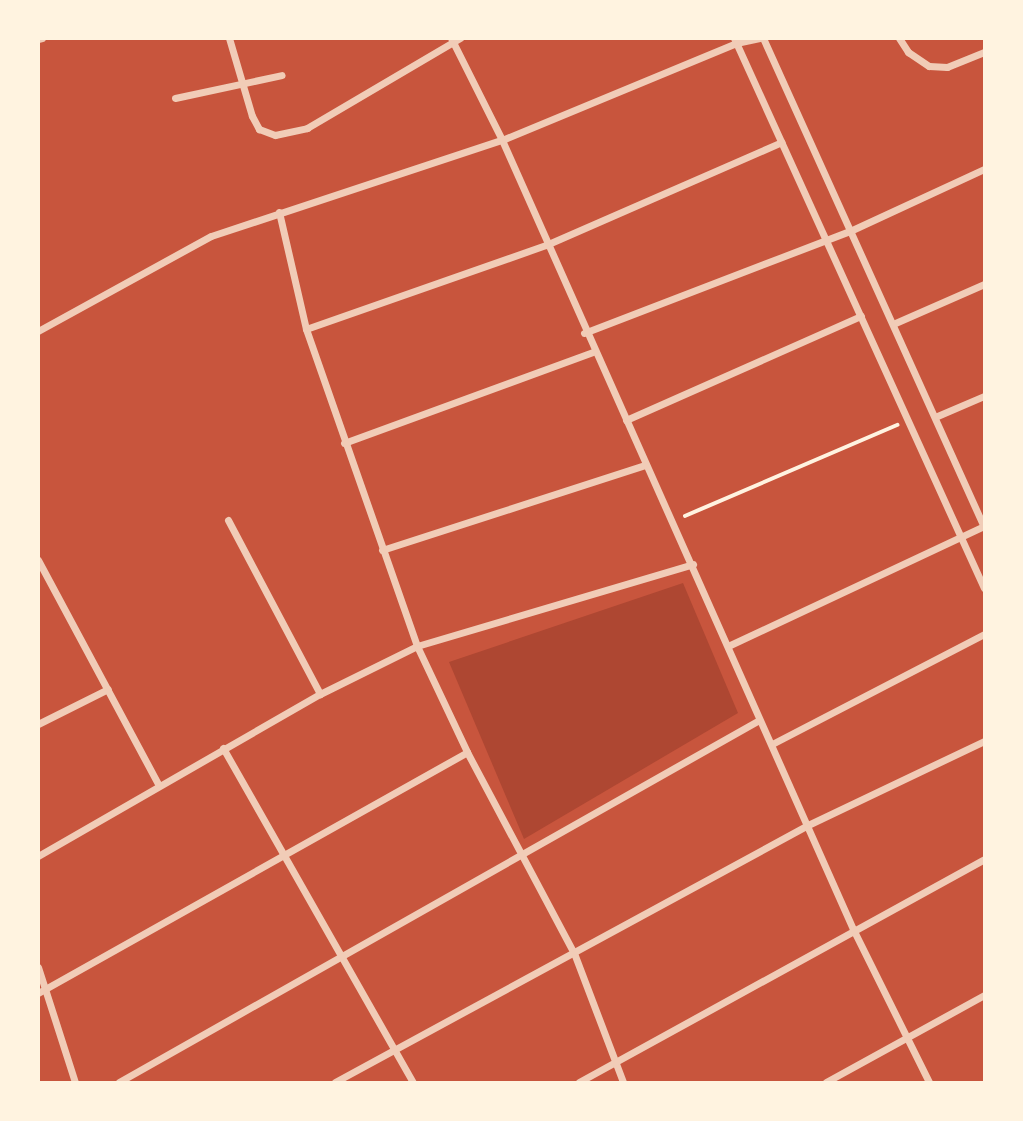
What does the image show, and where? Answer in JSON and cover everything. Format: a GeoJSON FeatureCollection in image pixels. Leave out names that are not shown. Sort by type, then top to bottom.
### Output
{"type":"FeatureCollection","features":[{"type":"Feature","properties":{"kind":"street"},"geometry":{"type":"LineString","coordinates":[[229,38],[252,116],[265,134],[307,128],[455,40],[502,140],[584,333],[692,564],[853,929],[929,1083]]}},
{"type":"Feature","properties":{"kind":"street"},"geometry":{"type":"LineString","coordinates":[[38,331],[181,250],[279,212],[502,140],[735,41],[761,38],[984,526],[728,646]]}},
{"type":"Feature","properties":{"kind":"street"},"geometry":{"type":"LineString","coordinates":[[899,38],[908,52],[929,66],[947,67],[985,52]]}},
{"type":"Feature","properties":{"kind":"street"},"geometry":{"type":"LineString","coordinates":[[735,41],[985,588]]}},
{"type":"Feature","properties":{"kind":"street"},"geometry":{"type":"LineString","coordinates":[[175,98],[282,75]]}},
{"type":"Feature","properties":{"kind":"street"},"geometry":{"type":"LineString","coordinates":[[306,328],[546,245],[782,142]]}},
{"type":"Feature","properties":{"kind":"street"},"geometry":{"type":"LineString","coordinates":[[584,333],[825,238],[850,231],[985,169]]}},
{"type":"Feature","properties":{"kind":"street"},"geometry":{"type":"LineString","coordinates":[[279,212],[306,328],[417,646],[467,752],[524,853],[574,953],[623,1083]]}},
{"type":"Feature","properties":{"kind":"street"},"geometry":{"type":"LineString","coordinates":[[893,324],[985,284]]}},
{"type":"Feature","properties":{"kind":"street"},"geometry":{"type":"LineString","coordinates":[[626,420],[861,316]]}},
{"type":"Feature","properties":{"kind":"street"},"geometry":{"type":"LineString","coordinates":[[344,443],[593,352]]}},
{"type":"Feature","properties":{"kind":"street"},"geometry":{"type":"LineString","coordinates":[[935,417],[985,396]]}},
{"type":"Feature","properties":{"kind":"street"},"geometry":{"type":"LineString","coordinates":[[382,550],[645,465]]}},
{"type":"Feature","properties":{"kind":"street"},"geometry":{"type":"LineString","coordinates":[[228,520],[320,694]]}},
{"type":"Feature","properties":{"kind":"street"},"geometry":{"type":"LineString","coordinates":[[38,560],[158,785]]}},
{"type":"Feature","properties":{"kind":"street"},"geometry":{"type":"LineString","coordinates":[[38,856],[320,694],[417,646],[692,564]]}},
{"type":"Feature","properties":{"kind":"street"},"geometry":{"type":"LineString","coordinates":[[772,744],[985,634]]}},
{"type":"Feature","properties":{"kind":"street"},"geometry":{"type":"LineString","coordinates":[[38,724],[108,689]]}},
{"type":"Feature","properties":{"kind":"street"},"geometry":{"type":"LineString","coordinates":[[119,1083],[759,720]]}},
{"type":"Feature","properties":{"kind":"street"},"geometry":{"type":"LineString","coordinates":[[335,1083],[808,825],[985,741]]}},
{"type":"Feature","properties":{"kind":"street"},"geometry":{"type":"LineString","coordinates":[[223,748],[281,856],[413,1083]]}},
{"type":"Feature","properties":{"kind":"street"},"geometry":{"type":"LineString","coordinates":[[38,993],[467,752]]}},
{"type":"Feature","properties":{"kind":"street"},"geometry":{"type":"LineString","coordinates":[[579,1083],[853,929],[985,859]]}},
{"type":"Feature","properties":{"kind":"street"},"geometry":{"type":"LineString","coordinates":[[38,967],[75,1083]]}},
{"type":"Feature","properties":{"kind":"street"},"geometry":{"type":"LineString","coordinates":[[826,1083],[985,995]]}},
{"type":"Feature","properties":{"kind":"path"},"geometry":{"type":"LineString","coordinates":[[672,522],[908,420]]}},
{"type":"Feature","properties":{"kind":"shaded area"},"geometry":{"type":"Polygon","coordinates":[[[683,583],[738,713],[524,839],[449,662],[683,583]]]}}]}
